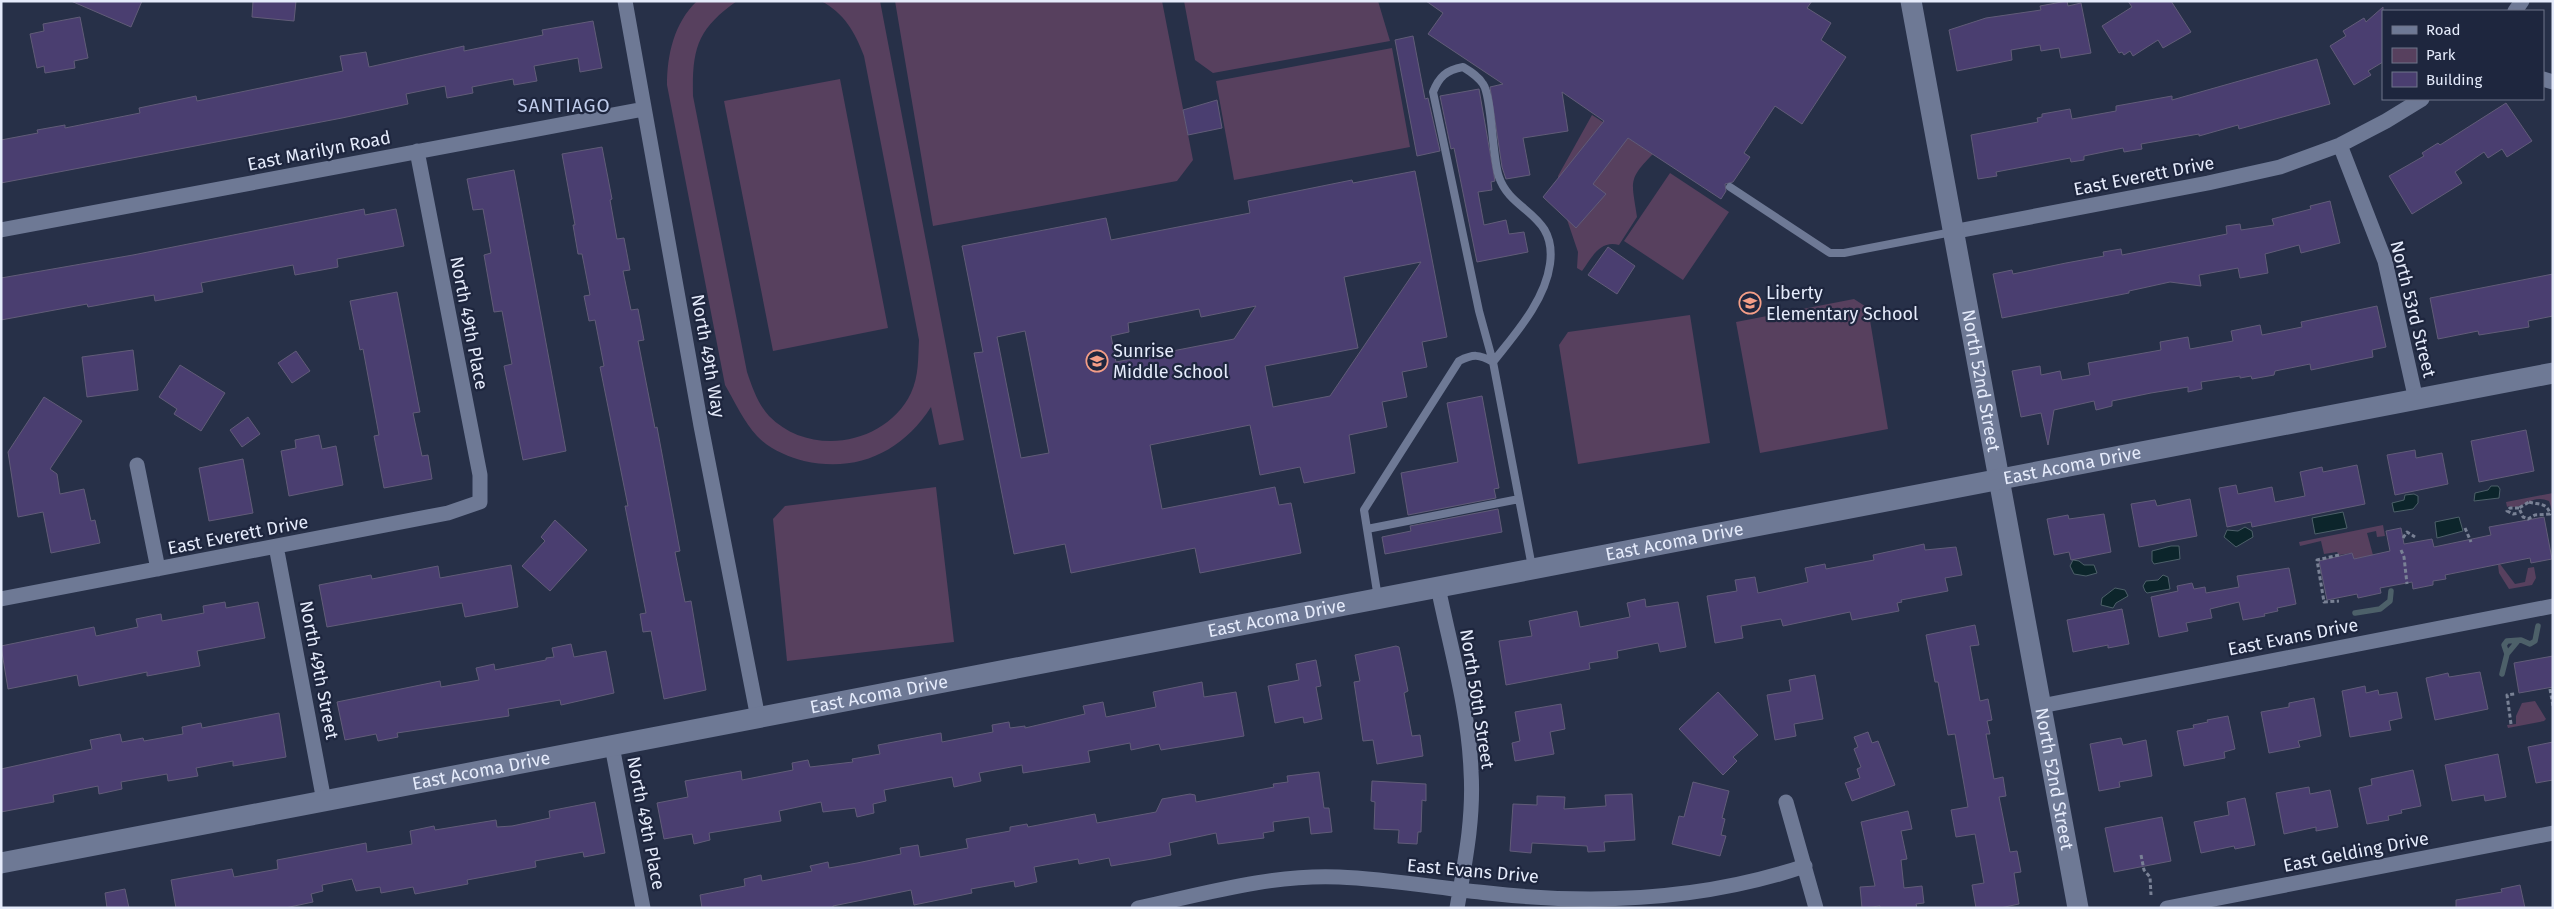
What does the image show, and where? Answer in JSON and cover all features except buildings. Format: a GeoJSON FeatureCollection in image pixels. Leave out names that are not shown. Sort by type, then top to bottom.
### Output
{"type":"FeatureCollection","features":[{"type":"Feature","properties":{"kind":"street","name":"North 49th Way"},"geometry":{"type":"LineString","coordinates":[[625,1],[701,426],[758,718]]}},
{"type":"Feature","properties":{"kind":"street","name":"North 52nd Street"},"geometry":{"type":"LineString","coordinates":[[1911,1],[1952,232],[2001,480],[2078,908]]}},
{"type":"Feature","properties":{"kind":"street","name":"East Everett Drive"},"geometry":{"type":"LineString","coordinates":[[1952,232],[2251,174],[2313,156],[2340,145],[2386,121],[2420,100]]}},
{"type":"Feature","properties":{"kind":"street","name":"East Marilyn Road"},"geometry":{"type":"LineString","coordinates":[[1,230],[644,109]]}},
{"type":"Feature","properties":{"kind":"street","name":"North 53rd Street"},"geometry":{"type":"LineString","coordinates":[[2340,145],[2385,261],[2416,400]]}},
{"type":"Feature","properties":{"kind":"street","name":"North 49th Place"},"geometry":{"type":"LineString","coordinates":[[417,151],[480,475],[480,502]]}},
{"type":"Feature","properties":{"kind":"street","name":"East Acoma Drive"},"geometry":{"type":"LineString","coordinates":[[1,863],[2553,373]]}},
{"type":"Feature","properties":{"kind":"street"},"geometry":{"type":"LineString","coordinates":[[137,464],[158,569]]}},
{"type":"Feature","properties":{"kind":"street","name":"East Everett Drive"},"geometry":{"type":"LineString","coordinates":[[1,599],[448,514],[480,502]]}},
{"type":"Feature","properties":{"kind":"street","name":"North 49th Street"},"geometry":{"type":"LineString","coordinates":[[276,546],[324,801]]}},
{"type":"Feature","properties":{"kind":"street","name":"North 50th Street"},"geometry":{"type":"LineString","coordinates":[[1438,587],[1464,717],[1471,770],[1472,819],[1457,908]]}},
{"type":"Feature","properties":{"kind":"street","name":"East Evans Drive"},"geometry":{"type":"LineString","coordinates":[[2041,706],[2553,606]]}},
{"type":"Feature","properties":{"kind":"street","name":"North 49th Place"},"geometry":{"type":"LineString","coordinates":[[612,746],[643,908]]}},
{"type":"Feature","properties":{"kind":"street"},"geometry":{"type":"LineString","coordinates":[[1786,802],[1816,908]]}},
{"type":"Feature","properties":{"kind":"street","name":"East Gelding Drive"},"geometry":{"type":"LineString","coordinates":[[2167,908],[2553,833]]}},
{"type":"Feature","properties":{"kind":"street","name":"East Evans Drive"},"geometry":{"type":"LineString","coordinates":[[1138,908],[1280,879],[1338,876],[1491,894],[1606,900],[1682,894],[1737,885],[1805,866]]}},
{"type":"Feature","properties":{"kind":"lane"},"geometry":{"type":"LineString","coordinates":[[1493,362],[1518,330],[1546,283],[1551,263],[1549,248],[1540,221],[1505,192],[1498,176],[1484,85],[1474,73],[1462,67],[1450,70],[1438,80],[1433,92],[1479,311],[1493,362],[1532,569]]}},
{"type":"Feature","properties":{"kind":"lane"},"geometry":{"type":"LineString","coordinates":[[1730,187],[1830,253],[1844,253],[1952,232]]}},
{"type":"Feature","properties":{"kind":"lane"},"geometry":{"type":"LineString","coordinates":[[1378,598],[1364,510],[1459,361],[1471,355],[1483,356],[1493,362]]}},
{"type":"Feature","properties":{"kind":"lane"},"geometry":{"type":"LineString","coordinates":[[1367,529],[1519,499]]}},
{"type":"Feature","properties":{"kind":"path"},"geometry":{"type":"LineString","coordinates":[[2529,502],[2538,502],[2546,506],[2550,514],[2535,515],[2528,518],[2519,510],[2529,502]]}},
{"type":"Feature","properties":{"kind":"path"},"geometry":{"type":"LineString","coordinates":[[2465,528],[2469,532],[2470,542]]}},
{"type":"Feature","properties":{"kind":"path"},"geometry":{"type":"LineString","coordinates":[[2403,538],[2407,532],[2415,537]]}},
{"type":"Feature","properties":{"kind":"path"},"geometry":{"type":"LineString","coordinates":[[2401,550],[2404,557],[2408,584]]}},
{"type":"Feature","properties":{"kind":"path"},"geometry":{"type":"LineString","coordinates":[[2338,555],[2317,560],[2324,602],[2339,601]]}},
{"type":"Feature","properties":{"kind":"path"},"geometry":{"type":"LineString","coordinates":[[2550,689],[2553,706]]}},
{"type":"Feature","properties":{"kind":"path"},"geometry":{"type":"LineString","coordinates":[[2512,724],[2507,695],[2514,694]]}},
{"type":"Feature","properties":{"kind":"path"},"geometry":{"type":"LineString","coordinates":[[2142,855],[2144,870],[2150,877],[2151,895]]}},
{"type":"Feature","properties":{"kind":"green space"},"geometry":{"type":"Polygon","coordinates":[[[697,1],[737,1],[713,21],[700,41],[694,65],[693,96],[747,372],[759,401],[769,416],[786,429],[805,437],[825,441],[846,440],[866,434],[884,424],[899,411],[911,393],[918,367],[919,340],[864,56],[848,24],[836,11],[821,1],[880,1],[964,440],[939,445],[931,407],[919,423],[892,447],[860,461],[842,464],[823,464],[804,461],[773,449],[757,436],[744,418],[725,385],[667,85],[668,62],[673,40],[683,19],[697,1]]]}},
{"type":"Feature","properties":{"kind":"green space"},"geometry":{"type":"Polygon","coordinates":[[[895,1],[1162,1],[1193,160],[1177,181],[933,226],[895,1]]]}},
{"type":"Feature","properties":{"kind":"green space"},"geometry":{"type":"Polygon","coordinates":[[[1184,1],[1378,1],[1390,41],[1213,73],[1195,60],[1184,1]]]}},
{"type":"Feature","properties":{"kind":"green space"},"geometry":{"type":"Polygon","coordinates":[[[1392,48],[1410,147],[1234,180],[1216,81],[1392,48]]]}},
{"type":"Feature","properties":{"kind":"green space"},"geometry":{"type":"Polygon","coordinates":[[[840,79],[888,328],[773,351],[724,101],[840,79]]]}},
{"type":"Feature","properties":{"kind":"green space"},"geometry":{"type":"Polygon","coordinates":[[[1592,115],[1653,154],[1639,170],[1633,182],[1637,217],[1619,245],[1612,244],[1602,247],[1593,255],[1582,271],[1577,268],[1578,252],[1559,196],[1558,176],[1592,115]]]}},
{"type":"Feature","properties":{"kind":"green space"},"geometry":{"type":"Polygon","coordinates":[[[1670,173],[1729,212],[1683,280],[1624,241],[1670,173]]]}},
{"type":"Feature","properties":{"kind":"green space"},"geometry":{"type":"Polygon","coordinates":[[[1854,299],[1868,308],[1888,429],[1760,453],[1736,322],[1854,299]]]}},
{"type":"Feature","properties":{"kind":"green space"},"geometry":{"type":"Polygon","coordinates":[[[1690,315],[1710,443],[1578,464],[1559,345],[1568,332],[1690,315]]]}},
{"type":"Feature","properties":{"kind":"green space"},"geometry":{"type":"Polygon","coordinates":[[[936,487],[954,642],[787,661],[773,519],[785,506],[936,487]]]}},
{"type":"Feature","properties":{"kind":"green space"},"geometry":{"type":"Polygon","coordinates":[[[2553,493],[2553,513],[2549,501],[2543,499],[2507,507],[2506,502],[2553,493]]]}},
{"type":"Feature","properties":{"kind":"green space"},"geometry":{"type":"Polygon","coordinates":[[[2383,525],[2385,536],[2377,537],[2376,531],[2367,533],[2373,555],[2354,559],[2352,553],[2339,555],[2337,552],[2324,554],[2321,541],[2300,546],[2299,542],[2383,525]]]}},
{"type":"Feature","properties":{"kind":"green space"},"geometry":{"type":"Polygon","coordinates":[[[2500,564],[2515,584],[2525,582],[2528,568],[2534,567],[2536,578],[2532,585],[2509,589],[2499,573],[2498,565],[2500,564]]]}},
{"type":"Feature","properties":{"kind":"green space"},"geometry":{"type":"Polygon","coordinates":[[[2535,701],[2546,719],[2544,721],[2508,728],[2507,725],[2516,724],[2516,716],[2522,703],[2535,701]]]}},
{"type":"Feature","properties":{"kind":"shaded area"},"geometry":{"type":"Polygon","coordinates":[[[2491,486],[2498,486],[2500,489],[2499,498],[2474,501],[2475,493],[2488,490],[2491,486]]]}},
{"type":"Feature","properties":{"kind":"shaded area"},"geometry":{"type":"Polygon","coordinates":[[[2414,494],[2418,496],[2418,503],[2413,509],[2394,512],[2392,503],[2404,500],[2405,495],[2414,494]]]}},
{"type":"Feature","properties":{"kind":"shaded area"},"geometry":{"type":"Polygon","coordinates":[[[2343,512],[2347,528],[2315,534],[2312,518],[2343,512]]]}},
{"type":"Feature","properties":{"kind":"shaded area"},"geometry":{"type":"Polygon","coordinates":[[[2459,517],[2463,531],[2437,538],[2435,522],[2459,517]]]}},
{"type":"Feature","properties":{"kind":"shaded area"},"geometry":{"type":"Polygon","coordinates":[[[2245,527],[2252,531],[2253,537],[2236,547],[2224,537],[2227,530],[2238,531],[2245,527]]]}},
{"type":"Feature","properties":{"kind":"shaded area"},"geometry":{"type":"Polygon","coordinates":[[[2179,546],[2180,559],[2154,564],[2152,561],[2152,551],[2179,546]]]}},
{"type":"Feature","properties":{"kind":"shaded area"},"geometry":{"type":"Polygon","coordinates":[[[2073,560],[2079,561],[2084,565],[2094,565],[2097,573],[2086,576],[2074,574],[2070,566],[2073,560]]]}},
{"type":"Feature","properties":{"kind":"shaded area"},"geometry":{"type":"Polygon","coordinates":[[[2163,575],[2168,577],[2170,589],[2147,593],[2145,591],[2143,586],[2146,581],[2158,580],[2163,575]]]}},
{"type":"Feature","properties":{"kind":"shaded area"},"geometry":{"type":"Polygon","coordinates":[[[2115,588],[2125,590],[2128,596],[2116,603],[2113,608],[2101,605],[2102,598],[2115,588]]]}},
{"type":"Feature","properties":{"kind":"waterway"},"geometry":{"type":"LineString","coordinates":[[2355,613],[2380,609],[2390,601],[2391,591]]}},
{"type":"Feature","properties":{"kind":"waterway"},"geometry":{"type":"LineString","coordinates":[[2502,674],[2507,654],[2504,645],[2507,641],[2521,640],[2530,644],[2535,641],[2538,626]]}},
{"type":"Feature","properties":{"kind":"waterway"},"geometry":{"type":"LineString","coordinates":[[2507,654],[2517,642]]}},
{"type":"Feature","properties":{"kind":"place","name":"Liberty Elementary School"},"geometry":{"type":"Point","coordinates":[1750,303]}},
{"type":"Feature","properties":{"kind":"place","name":"Sunrise Middle School"},"geometry":{"type":"Point","coordinates":[1097,361]}},
{"type":"Feature","properties":{"kind":"district","name":"SANTIAGO"},"geometry":{"type":"Point","coordinates":[564,105]}}]}
